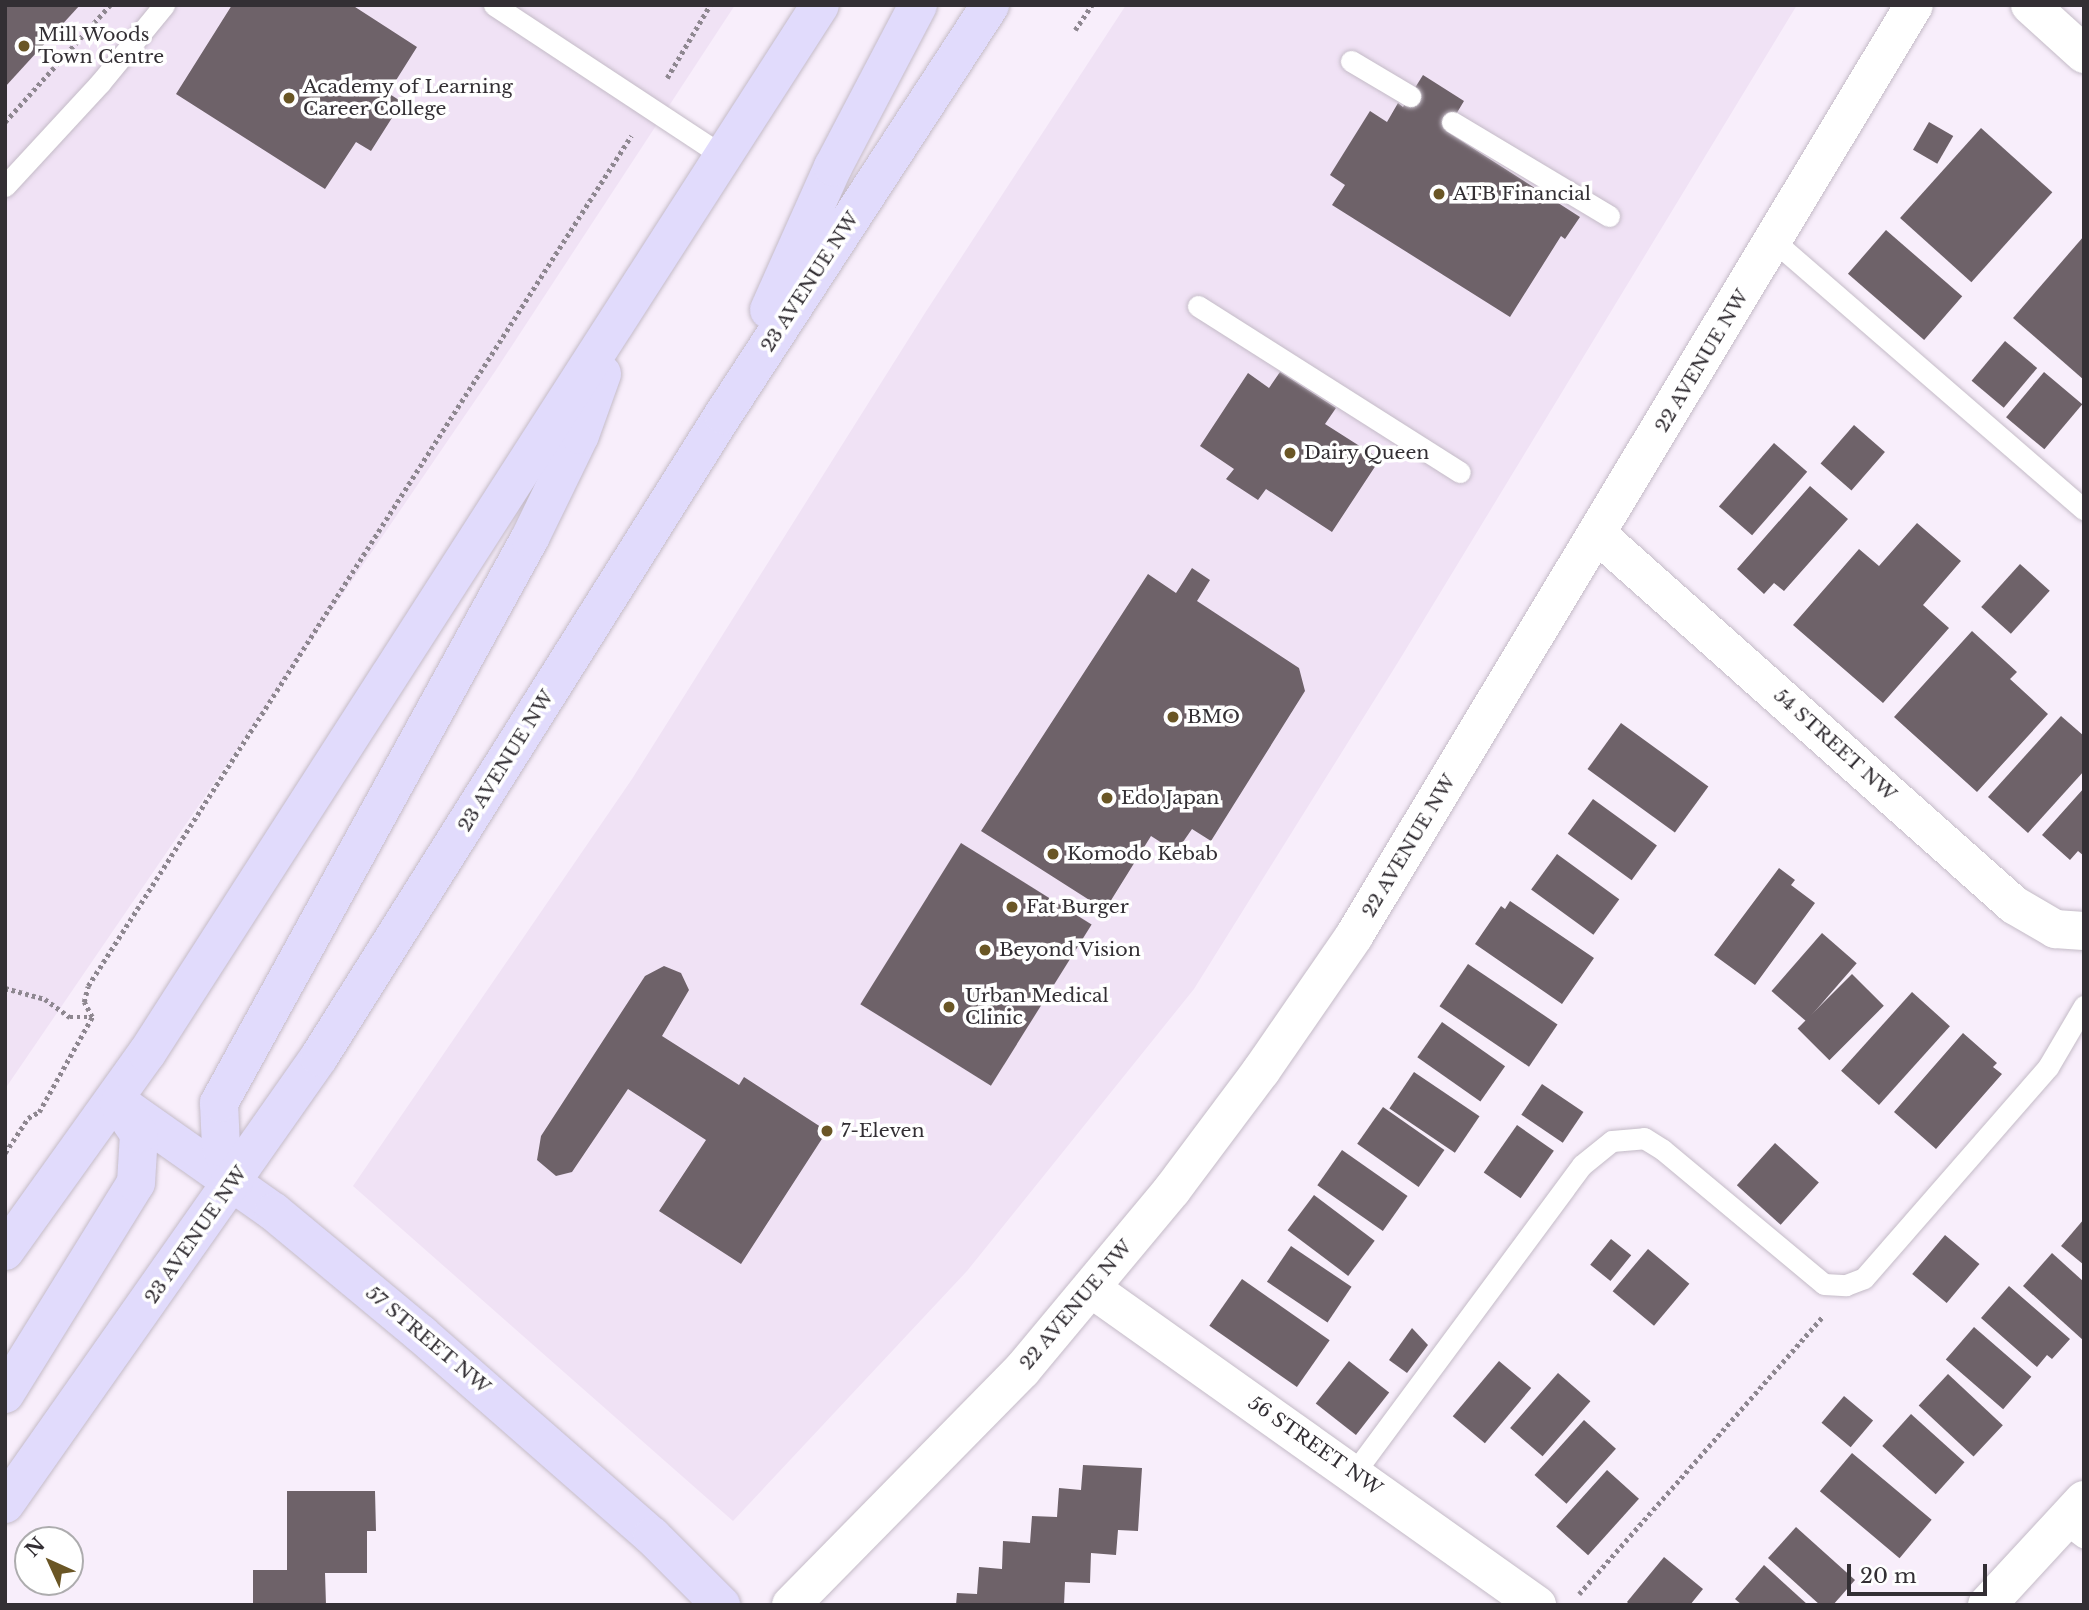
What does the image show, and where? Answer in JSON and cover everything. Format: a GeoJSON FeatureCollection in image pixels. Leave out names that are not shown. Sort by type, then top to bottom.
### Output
{"type":"FeatureCollection","features":[{"type":"Feature","properties":{"kind":"main road"},"geometry":{"type":"LineString","coordinates":[[5,1251],[115,1100],[820,5]]}},
{"type":"Feature","properties":{"kind":"main road"},"geometry":{"type":"LineString","coordinates":[[723,415],[833,167],[918,5]]}},
{"type":"Feature","properties":{"kind":"main road","name":"23 AVENUE NW"},"geometry":{"type":"LineString","coordinates":[[5,1504],[234,1182],[319,1057],[723,415],[990,5]]}},
{"type":"Feature","properties":{"kind":"main road"},"geometry":{"type":"LineString","coordinates":[[234,1182],[221,1147],[219,1103],[530,538],[580,435],[624,312]]}},
{"type":"Feature","properties":{"kind":"main road"},"geometry":{"type":"LineString","coordinates":[[5,1394],[136,1183],[139,1134],[115,1100]]}},
{"type":"Feature","properties":{"kind":"main road","name":"57 STREET NW"},"geometry":{"type":"LineString","coordinates":[[115,1100],[234,1182],[533,1430],[721,1605]]}},
{"type":"Feature","properties":{"kind":"street","name":"22 AVENUE NW"},"geometry":{"type":"LineString","coordinates":[[791,1605],[1013,1379],[1092,1289],[1261,1072],[1354,936],[1598,535],[1914,5]]}},
{"type":"Feature","properties":{"kind":"street"},"geometry":{"type":"LineString","coordinates":[[2030,5],[2084,54]]}},
{"type":"Feature","properties":{"kind":"street","name":"54 STREET NW"},"geometry":{"type":"LineString","coordinates":[[1598,535],[2014,905],[2054,929],[2084,931]]}},
{"type":"Feature","properties":{"kind":"street","name":"56 STREET NW"},"geometry":{"type":"LineString","coordinates":[[1092,1289],[1537,1605]]}},
{"type":"Feature","properties":{"kind":"street"},"geometry":{"type":"LineString","coordinates":[[1987,1605],[2077,1520]]}},
{"type":"Feature","properties":{"kind":"lane"},"geometry":{"type":"LineString","coordinates":[[5,186],[100,83],[164,5]]}},
{"type":"Feature","properties":{"kind":"lane"},"geometry":{"type":"LineString","coordinates":[[494,5],[723,156]]}},
{"type":"Feature","properties":{"kind":"lane"},"geometry":{"type":"LineString","coordinates":[[1351,61],[1410,96]]}},
{"type":"Feature","properties":{"kind":"lane"},"geometry":{"type":"LineString","coordinates":[[1452,122],[1609,216]]}},
{"type":"Feature","properties":{"kind":"lane"},"geometry":{"type":"LineString","coordinates":[[1774,240],[2084,510]]}},
{"type":"Feature","properties":{"kind":"lane"},"geometry":{"type":"LineString","coordinates":[[1198,306],[1460,472]]}},
{"type":"Feature","properties":{"kind":"lane"},"geometry":{"type":"LineString","coordinates":[[1354,1473],[1581,1165],[1612,1141],[1643,1138],[1663,1150],[1824,1284],[1846,1285],[1864,1278],[2048,1067],[2084,1006]]}},
{"type":"Feature","properties":{"kind":"path"},"geometry":{"type":"LineString","coordinates":[[5,122],[110,5]]}},
{"type":"Feature","properties":{"kind":"path"},"geometry":{"type":"LineString","coordinates":[[662,87],[710,5]]}},
{"type":"Feature","properties":{"kind":"path"},"geometry":{"type":"LineString","coordinates":[[1076,30],[1092,5]]}},
{"type":"Feature","properties":{"kind":"path"},"geometry":{"type":"LineString","coordinates":[[92,1017],[84,1002],[88,986],[635,131]]}},
{"type":"Feature","properties":{"kind":"path"},"geometry":{"type":"LineString","coordinates":[[5,988],[32,993],[70,1017],[92,1017]]}},
{"type":"Feature","properties":{"kind":"path"},"geometry":{"type":"LineString","coordinates":[[5,1153],[28,1118],[39,1112],[92,1017]]}},
{"type":"Feature","properties":{"kind":"path"},"geometry":{"type":"LineString","coordinates":[[1569,1605],[1846,1285]]}},
{"type":"Feature","properties":{"kind":"shaded area"},"geometry":{"type":"Polygon","coordinates":[[[5,5],[735,5],[496,370],[5,1089],[5,5]]]}},
{"type":"Feature","properties":{"kind":"shaded area"},"geometry":{"type":"Polygon","coordinates":[[[1126,5],[1797,5],[1400,659],[1194,989],[967,1271],[733,1521],[353,1186],[632,779],[925,313],[1126,5]]]}},
{"type":"Feature","properties":{"kind":"building","name":"Mill Woods Town Centre"},"geometry":{"type":"Polygon","coordinates":[[[5,5],[80,5],[5,87],[5,5]]]}},
{"type":"Feature","properties":{"kind":"building","name":"Academy of Learning Career College"},"geometry":{"type":"Polygon","coordinates":[[[232,5],[352,5],[417,47],[388,93],[402,102],[371,151],[356,142],[325,189],[176,94],[232,5]]]}},
{"type":"Feature","properties":{"kind":"building","name":"ATB Financial"},"geometry":{"type":"Polygon","coordinates":[[[1423,75],[1464,101],[1446,131],[1580,217],[1565,239],[1561,236],[1510,317],[1332,205],[1345,185],[1330,175],[1370,111],[1387,122],[1398,103],[1403,107],[1423,75]]]}},
{"type":"Feature","properties":{"kind":"building"},"geometry":{"type":"Polygon","coordinates":[[[1929,122],[1953,136],[1937,164],[1913,150],[1929,122]]]}},
{"type":"Feature","properties":{"kind":"building"},"geometry":{"type":"Polygon","coordinates":[[[1981,128],[2052,192],[1971,282],[1900,218],[1981,128]]]}},
{"type":"Feature","properties":{"kind":"building"},"geometry":{"type":"Polygon","coordinates":[[[1886,230],[1962,296],[1924,340],[1848,274],[1886,230]]]}},
{"type":"Feature","properties":{"kind":"building"},"geometry":{"type":"Polygon","coordinates":[[[2084,236],[2084,380],[2013,318],[2084,236]]]}},
{"type":"Feature","properties":{"kind":"building"},"geometry":{"type":"Polygon","coordinates":[[[2005,341],[2037,368],[2004,408],[1972,381],[2005,341]]]}},
{"type":"Feature","properties":{"kind":"building","name":"Dairy Queen"},"geometry":{"type":"Polygon","coordinates":[[[1280,372],[1336,408],[1325,424],[1380,459],[1332,532],[1266,489],[1258,500],[1226,479],[1234,469],[1200,446],[1248,373],[1269,388],[1280,372]]]}},
{"type":"Feature","properties":{"kind":"building"},"geometry":{"type":"Polygon","coordinates":[[[2044,372],[2082,404],[2044,449],[2006,417],[2044,372]]]}},
{"type":"Feature","properties":{"kind":"building"},"geometry":{"type":"Polygon","coordinates":[[[1854,425],[1885,452],[1851,490],[1821,463],[1854,425]]]}},
{"type":"Feature","properties":{"kind":"building"},"geometry":{"type":"Polygon","coordinates":[[[1774,443],[1807,472],[1752,535],[1719,506],[1774,443]]]}},
{"type":"Feature","properties":{"kind":"building"},"geometry":{"type":"Polygon","coordinates":[[[1810,486],[1848,519],[1784,591],[1774,583],[1764,594],[1737,569],[1810,486]]]}},
{"type":"Feature","properties":{"kind":"building"},"geometry":{"type":"Polygon","coordinates":[[[1917,523],[1961,561],[1923,605],[1949,628],[1883,703],[1793,625],[1859,549],[1879,566],[1917,523]]]}},
{"type":"Feature","properties":{"kind":"building"},"geometry":{"type":"Polygon","coordinates":[[[2020,564],[2050,591],[2011,634],[1981,607],[2020,564]]]}},
{"type":"Feature","properties":{"kind":"building","name":"BMO"},"geometry":{"type":"Polygon","coordinates":[[[1192,568],[1210,580],[1197,601],[1299,668],[1305,691],[1211,841],[1192,829],[1176,852],[1151,836],[1105,910],[981,831],[1148,574],[1176,593],[1192,568]]]}},
{"type":"Feature","properties":{"kind":"building"},"geometry":{"type":"Polygon","coordinates":[[[1972,631],[2017,672],[2010,679],[2048,714],[1977,792],[1894,717],[1972,631]]]}},
{"type":"Feature","properties":{"kind":"building"},"geometry":{"type":"Polygon","coordinates":[[[2061,716],[2084,736],[2084,771],[2028,833],[1988,797],[2061,716]]]}},
{"type":"Feature","properties":{"kind":"building"},"geometry":{"type":"Polygon","coordinates":[[[1621,723],[1708,786],[1675,833],[1587,769],[1621,723]]]}},
{"type":"Feature","properties":{"kind":"building"},"geometry":{"type":"Polygon","coordinates":[[[2084,788],[2084,856],[2078,851],[2070,860],[2042,835],[2084,788]]]}},
{"type":"Feature","properties":{"kind":"building"},"geometry":{"type":"Polygon","coordinates":[[[1593,799],[1657,845],[1632,880],[1568,834],[1593,799]]]}},
{"type":"Feature","properties":{"kind":"building"},"geometry":{"type":"Polygon","coordinates":[[[961,843],[1092,925],[991,1086],[860,1004],[961,843]]]}},
{"type":"Feature","properties":{"kind":"building"},"geometry":{"type":"Polygon","coordinates":[[[1557,854],[1619,899],[1593,935],[1531,890],[1557,854]]]}},
{"type":"Feature","properties":{"kind":"building"},"geometry":{"type":"Polygon","coordinates":[[[1779,868],[1795,880],[1791,885],[1815,903],[1755,985],[1714,955],[1779,868]]]}},
{"type":"Feature","properties":{"kind":"building"},"geometry":{"type":"Polygon","coordinates":[[[1510,901],[1594,958],[1562,1004],[1475,944],[1501,906],[1505,909],[1510,901]]]}},
{"type":"Feature","properties":{"kind":"building"},"geometry":{"type":"Polygon","coordinates":[[[1822,933],[1857,963],[1806,1021],[1771,991],[1822,933]]]}},
{"type":"Feature","properties":{"kind":"building"},"geometry":{"type":"Polygon","coordinates":[[[1468,964],[1558,1024],[1529,1067],[1439,1006],[1468,964]]]}},
{"type":"Feature","properties":{"kind":"building"},"geometry":{"type":"Polygon","coordinates":[[[664,966],[681,973],[689,990],[662,1036],[739,1085],[744,1077],[827,1131],[741,1264],[659,1211],[706,1140],[628,1089],[572,1172],[556,1176],[537,1160],[541,1136],[645,976],[664,966]]]}},
{"type":"Feature","properties":{"kind":"building"},"geometry":{"type":"Polygon","coordinates":[[[1852,974],[1884,1006],[1829,1060],[1798,1028],[1852,974]]]}},
{"type":"Feature","properties":{"kind":"building"},"geometry":{"type":"Polygon","coordinates":[[[1912,992],[1950,1026],[1879,1105],[1841,1071],[1912,992]]]}},
{"type":"Feature","properties":{"kind":"building"},"geometry":{"type":"Polygon","coordinates":[[[1442,1022],[1505,1066],[1480,1101],[1417,1057],[1442,1022]]]}},
{"type":"Feature","properties":{"kind":"building"},"geometry":{"type":"Polygon","coordinates":[[[1963,1033],[1997,1063],[1993,1067],[2002,1074],[1936,1149],[1894,1112],[1963,1033]]]}},
{"type":"Feature","properties":{"kind":"building"},"geometry":{"type":"Polygon","coordinates":[[[1414,1072],[1479,1116],[1455,1153],[1389,1108],[1414,1072]]]}},
{"type":"Feature","properties":{"kind":"building"},"geometry":{"type":"Polygon","coordinates":[[[1542,1084],[1583,1112],[1563,1143],[1521,1115],[1542,1084]]]}},
{"type":"Feature","properties":{"kind":"building"},"geometry":{"type":"Polygon","coordinates":[[[1383,1107],[1444,1150],[1419,1187],[1357,1144],[1383,1107]]]}},
{"type":"Feature","properties":{"kind":"building"},"geometry":{"type":"Polygon","coordinates":[[[1517,1125],[1554,1151],[1521,1198],[1484,1173],[1517,1125]]]}},
{"type":"Feature","properties":{"kind":"building"},"geometry":{"type":"Polygon","coordinates":[[[1775,1143],[1819,1182],[1781,1225],[1737,1185],[1775,1143]]]}},
{"type":"Feature","properties":{"kind":"building"},"geometry":{"type":"Polygon","coordinates":[[[1342,1150],[1408,1196],[1383,1231],[1317,1185],[1342,1150]]]}},
{"type":"Feature","properties":{"kind":"building"},"geometry":{"type":"Polygon","coordinates":[[[1314,1195],[1375,1241],[1348,1276],[1288,1230],[1314,1195]]]}},
{"type":"Feature","properties":{"kind":"building"},"geometry":{"type":"Polygon","coordinates":[[[2084,1219],[2084,1265],[2061,1246],[2084,1219]]]}},
{"type":"Feature","properties":{"kind":"building"},"geometry":{"type":"Polygon","coordinates":[[[1945,1235],[1979,1264],[1947,1303],[1912,1274],[1945,1235]]]}},
{"type":"Feature","properties":{"kind":"building"},"geometry":{"type":"Polygon","coordinates":[[[1611,1239],[1631,1255],[1610,1281],[1590,1265],[1611,1239]]]}},
{"type":"Feature","properties":{"kind":"building"},"geometry":{"type":"Polygon","coordinates":[[[1291,1246],[1352,1287],[1327,1322],[1267,1282],[1291,1246]]]}},
{"type":"Feature","properties":{"kind":"building"},"geometry":{"type":"Polygon","coordinates":[[[1648,1249],[1689,1284],[1654,1326],[1613,1291],[1648,1249]]]}},
{"type":"Feature","properties":{"kind":"building"},"geometry":{"type":"Polygon","coordinates":[[[2052,1253],[2084,1282],[2084,1341],[2023,1286],[2052,1253]]]}},
{"type":"Feature","properties":{"kind":"building"},"geometry":{"type":"Polygon","coordinates":[[[1242,1279],[1330,1340],[1297,1387],[1209,1326],[1242,1279]]]}},
{"type":"Feature","properties":{"kind":"building"},"geometry":{"type":"Polygon","coordinates":[[[2009,1286],[2070,1339],[2052,1359],[2047,1355],[2037,1367],[1981,1318],[2009,1286]]]}},
{"type":"Feature","properties":{"kind":"building"},"geometry":{"type":"Polygon","coordinates":[[[1974,1327],[2031,1377],[2003,1409],[1946,1359],[1974,1327]]]}},
{"type":"Feature","properties":{"kind":"building"},"geometry":{"type":"Polygon","coordinates":[[[1412,1328],[1428,1345],[1407,1373],[1389,1360],[1412,1328]]]}},
{"type":"Feature","properties":{"kind":"building"},"geometry":{"type":"Polygon","coordinates":[[[1349,1361],[1389,1392],[1356,1435],[1316,1404],[1349,1361]]]}},
{"type":"Feature","properties":{"kind":"building"},"geometry":{"type":"Polygon","coordinates":[[[1499,1361],[1531,1388],[1485,1443],[1453,1416],[1499,1361]]]}},
{"type":"Feature","properties":{"kind":"building"},"geometry":{"type":"Polygon","coordinates":[[[1558,1373],[1590,1401],[1543,1456],[1510,1428],[1558,1373]]]}},
{"type":"Feature","properties":{"kind":"building"},"geometry":{"type":"Polygon","coordinates":[[[1948,1374],[2003,1425],[1974,1457],[1919,1405],[1948,1374]]]}},
{"type":"Feature","properties":{"kind":"building"},"geometry":{"type":"Polygon","coordinates":[[[1844,1396],[1873,1420],[1851,1447],[1822,1423],[1844,1396]]]}},
{"type":"Feature","properties":{"kind":"building"},"geometry":{"type":"Polygon","coordinates":[[[1911,1414],[1965,1462],[1936,1494],[1882,1446],[1911,1414]]]}},
{"type":"Feature","properties":{"kind":"building"},"geometry":{"type":"Polygon","coordinates":[[[1584,1420],[1616,1449],[1566,1504],[1534,1475],[1584,1420]]]}},
{"type":"Feature","properties":{"kind":"building"},"geometry":{"type":"Polygon","coordinates":[[[1852,1453],[1932,1520],[1900,1558],[1820,1491],[1852,1453]]]}},
{"type":"Feature","properties":{"kind":"building"},"geometry":{"type":"Polygon","coordinates":[[[1083,1465],[1142,1468],[1138,1531],[1118,1530],[1116,1555],[1091,1553],[1090,1583],[1065,1582],[1064,1605],[956,1605],[957,1593],[977,1594],[979,1567],[1002,1569],[1003,1541],[1030,1543],[1032,1516],[1057,1517],[1059,1488],[1081,1490],[1083,1465]]]}},
{"type":"Feature","properties":{"kind":"building"},"geometry":{"type":"Polygon","coordinates":[[[1607,1470],[1639,1499],[1588,1555],[1556,1526],[1607,1470]]]}},
{"type":"Feature","properties":{"kind":"building"},"geometry":{"type":"Polygon","coordinates":[[[287,1491],[375,1491],[376,1531],[367,1531],[367,1573],[325,1573],[326,1605],[253,1605],[253,1570],[287,1570],[287,1491]]]}},
{"type":"Feature","properties":{"kind":"building"},"geometry":{"type":"Polygon","coordinates":[[[1796,1527],[1855,1580],[1833,1605],[1820,1605],[1768,1558],[1796,1527]]]}},
{"type":"Feature","properties":{"kind":"building"},"geometry":{"type":"Polygon","coordinates":[[[1664,1557],[1703,1589],[1690,1605],[1630,1605],[1627,1602],[1664,1557]]]}},
{"type":"Feature","properties":{"kind":"building"},"geometry":{"type":"Polygon","coordinates":[[[1764,1565],[1808,1605],[1742,1605],[1735,1599],[1764,1565]]]}},
{"type":"Feature","properties":{"kind":"place","name":"Mill Woods Town Centre"},"geometry":{"type":"Point","coordinates":[24,46]}},
{"type":"Feature","properties":{"kind":"place","name":"Academy of Learning Career College"},"geometry":{"type":"Point","coordinates":[289,98]}},
{"type":"Feature","properties":{"kind":"place","name":"ATB Financial"},"geometry":{"type":"Point","coordinates":[1439,194]}},
{"type":"Feature","properties":{"kind":"place","name":"Dairy Queen"},"geometry":{"type":"Point","coordinates":[1290,453]}},
{"type":"Feature","properties":{"kind":"place","name":"BMO"},"geometry":{"type":"Point","coordinates":[1173,717]}},
{"type":"Feature","properties":{"kind":"place","name":"Edo Japan"},"geometry":{"type":"Point","coordinates":[1107,798]}},
{"type":"Feature","properties":{"kind":"place","name":"Komodo Kebab"},"geometry":{"type":"Point","coordinates":[1053,854]}},
{"type":"Feature","properties":{"kind":"place","name":"Fat Burger"},"geometry":{"type":"Point","coordinates":[1012,907]}},
{"type":"Feature","properties":{"kind":"place","name":"Beyond Vision"},"geometry":{"type":"Point","coordinates":[985,950]}},
{"type":"Feature","properties":{"kind":"place","name":"Urban Medical Clinic"},"geometry":{"type":"Point","coordinates":[949,1007]}},
{"type":"Feature","properties":{"kind":"place","name":"7-Eleven"},"geometry":{"type":"Point","coordinates":[827,1131]}}]}
